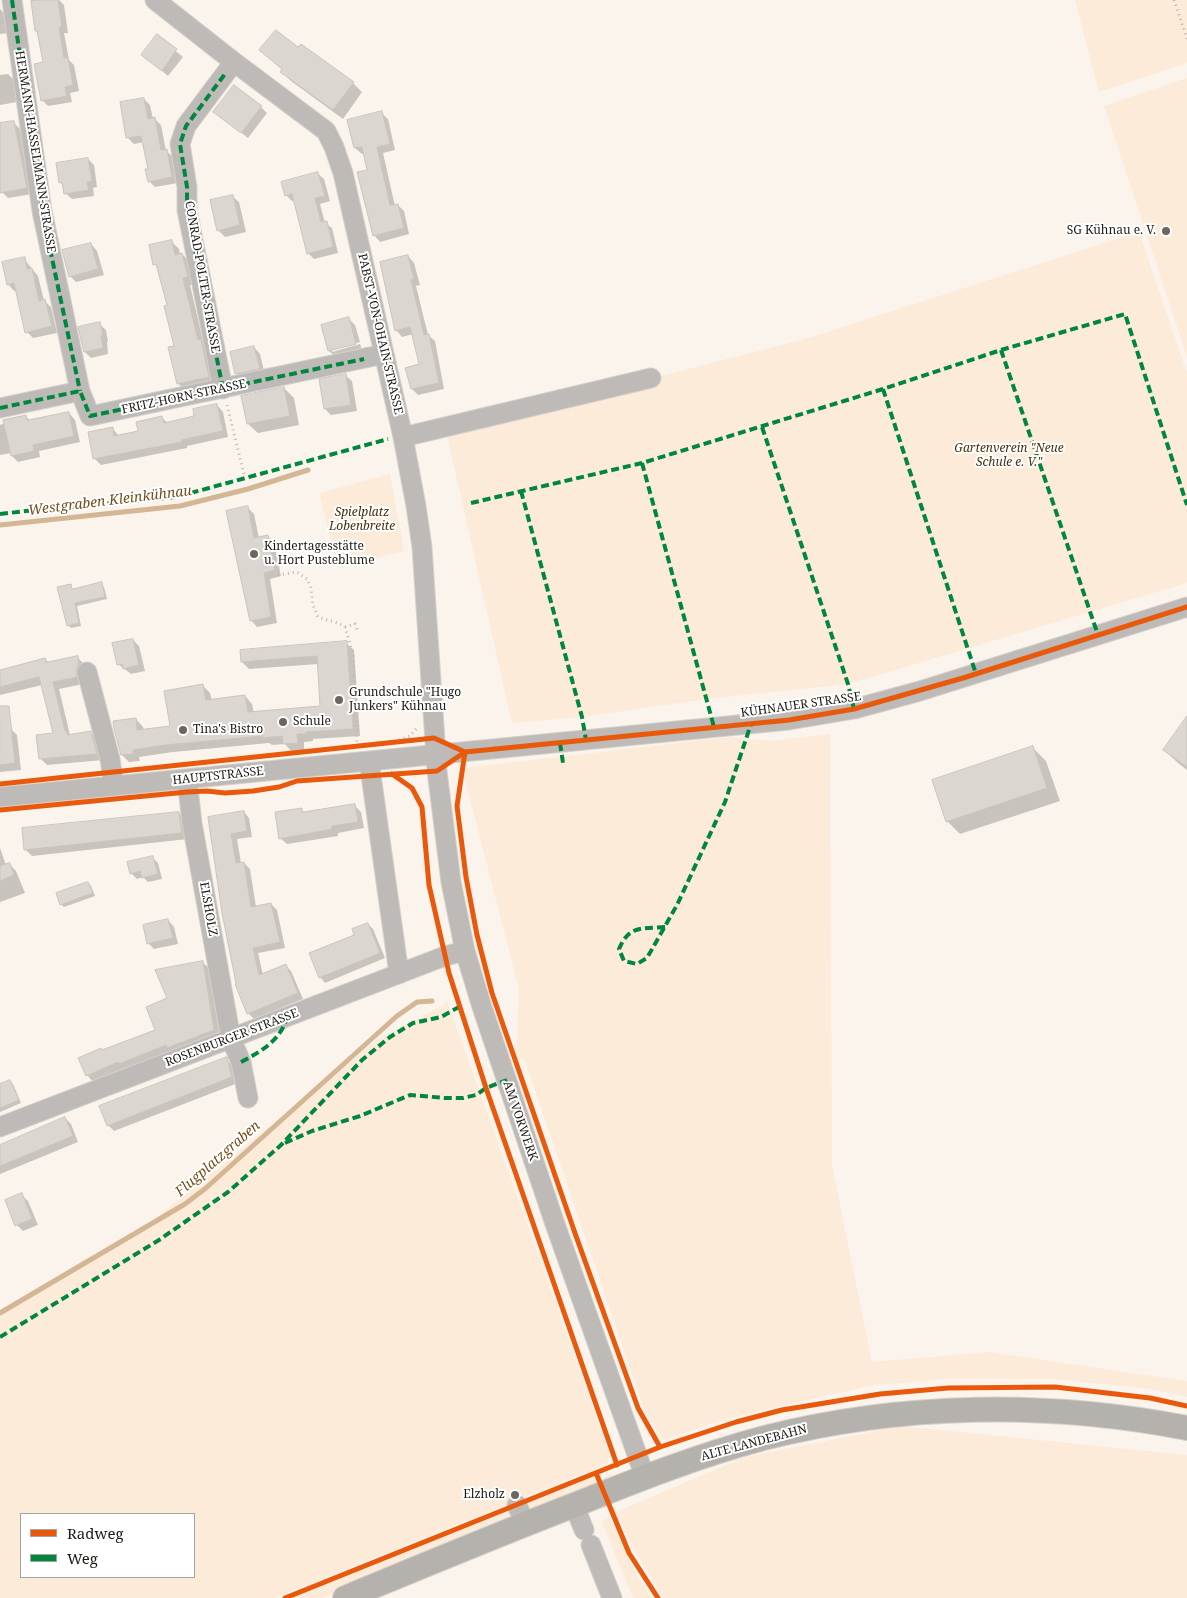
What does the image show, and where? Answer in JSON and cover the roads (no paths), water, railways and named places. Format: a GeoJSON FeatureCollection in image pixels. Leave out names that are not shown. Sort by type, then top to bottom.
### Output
{"type":"FeatureCollection","features":[{"type":"Feature","properties":{"kind":"main road","name":"ALTE LANDEBAHN"},"geometry":{"type":"LineString","coordinates":[[345,1598],[521,1515],[574,1505],[706,1455],[766,1438],[865,1419],[926,1412],[992,1409],[1058,1411],[1187,1428]]}},
{"type":"Feature","properties":{"kind":"street","name":"HERMANN-HASSELMANN-STRASSE"},"geometry":{"type":"LineString","coordinates":[[12,0],[42,211],[80,391]]}},
{"type":"Feature","properties":{"kind":"street","name":"PABST-VON-OHAIN-STRASSE"},"geometry":{"type":"LineString","coordinates":[[155,0],[326,131],[334,147],[343,173],[403,436],[416,506],[422,547],[435,755]]}},
{"type":"Feature","properties":{"kind":"street","name":"CONRAD-POLTER-STRASSE"},"geometry":{"type":"LineString","coordinates":[[223,390],[188,210],[187,187],[180,144],[186,126],[234,62]]}},
{"type":"Feature","properties":{"kind":"street","name":"FRITZ-HORN-STRASSE"},"geometry":{"type":"LineString","coordinates":[[80,391],[90,416],[223,390],[384,354]]}},
{"type":"Feature","properties":{"kind":"street"},"geometry":{"type":"LineString","coordinates":[[403,436],[651,378]]}},
{"type":"Feature","properties":{"kind":"street"},"geometry":{"type":"LineString","coordinates":[[0,408],[80,391]]}},
{"type":"Feature","properties":{"kind":"street","name":"KÜHNAUER STRASSE"},"geometry":{"type":"LineString","coordinates":[[435,755],[779,721],[854,708],[955,681],[1187,607]]}},
{"type":"Feature","properties":{"kind":"street"},"geometry":{"type":"LineString","coordinates":[[87,672],[110,759],[114,786]]}},
{"type":"Feature","properties":{"kind":"street","name":"HAUPTSTRASSE"},"geometry":{"type":"LineString","coordinates":[[0,797],[435,755]]}},
{"type":"Feature","properties":{"kind":"street","name":"AM VORWERK"},"geometry":{"type":"LineString","coordinates":[[435,755],[451,882],[466,951],[484,1015],[645,1477]]}},
{"type":"Feature","properties":{"kind":"street"},"geometry":{"type":"LineString","coordinates":[[369,761],[399,974]]}},
{"type":"Feature","properties":{"kind":"street","name":"ELSHOLZ"},"geometry":{"type":"LineString","coordinates":[[186,779],[192,823],[231,1040],[241,1062],[248,1098]]}},
{"type":"Feature","properties":{"kind":"street","name":"ROSENBURGER STRASSE"},"geometry":{"type":"LineString","coordinates":[[0,1127],[231,1040],[444,956],[466,951]]}},
{"type":"Feature","properties":{"kind":"street"},"geometry":{"type":"LineString","coordinates":[[574,1505],[612,1598]]}},
{"type":"Feature","properties":{"kind":"waterway","name":"Westgraben Kleinkühnau"},"geometry":{"type":"LineString","coordinates":[[0,525],[180,506],[248,489],[308,470]]}},
{"type":"Feature","properties":{"kind":"waterway","name":"Flugplatzgraben"},"geometry":{"type":"LineString","coordinates":[[0,1313],[185,1204],[206,1188],[397,1016],[417,1002],[432,1001]]}},
{"type":"Feature","properties":{"kind":"place","name":"SG Kühnau e. V."},"geometry":{"type":"Point","coordinates":[1166,231]}},
{"type":"Feature","properties":{"kind":"place","name":"Kindertagesstätte u. Hort Pusteblume"},"geometry":{"type":"Point","coordinates":[254,554]}},
{"type":"Feature","properties":{"kind":"place","name":"Grundschule \"Hugo Junkers\" Kühnau"},"geometry":{"type":"Point","coordinates":[339,700]}},
{"type":"Feature","properties":{"kind":"place","name":"Schule"},"geometry":{"type":"Point","coordinates":[283,722]}},
{"type":"Feature","properties":{"kind":"place","name":"Tina's Bistro"},"geometry":{"type":"Point","coordinates":[183,730]}},
{"type":"Feature","properties":{"kind":"place","name":"Elzholz"},"geometry":{"type":"Point","coordinates":[515,1495]}},
{"type":"Feature","properties":{"kind":"park label","name":"Gartenverein \"Neue Schule e. V.\""},"geometry":{"type":"Point","coordinates":[1009,456]}},
{"type":"Feature","properties":{"kind":"park label","name":"Spielplatz Lobenbreite"},"geometry":{"type":"Point","coordinates":[362,520]}}]}
